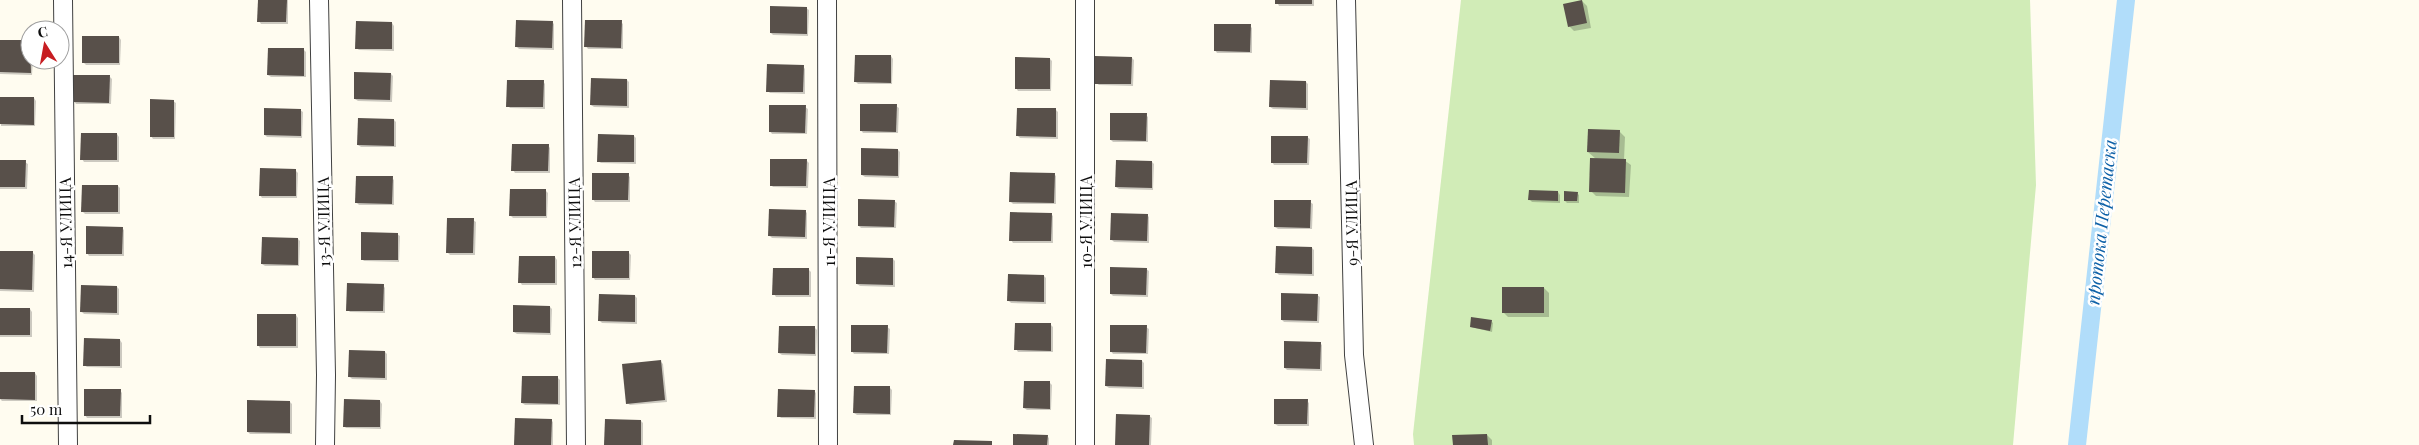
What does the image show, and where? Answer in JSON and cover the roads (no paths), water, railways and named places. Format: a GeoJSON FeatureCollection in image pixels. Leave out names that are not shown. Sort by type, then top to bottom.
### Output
{"type":"FeatureCollection","features":[{"type":"Feature","properties":{"kind":"street","name":"14-Я УЛИЦА"},"geometry":{"type":"LineString","coordinates":[[62,0],[68,445]]}},
{"type":"Feature","properties":{"kind":"street","name":"13-Я УЛИЦА"},"geometry":{"type":"LineString","coordinates":[[319,0],[326,365],[325,445]]}},
{"type":"Feature","properties":{"kind":"street","name":"12-Я УЛИЦА"},"geometry":{"type":"LineString","coordinates":[[572,0],[576,445]]}},
{"type":"Feature","properties":{"kind":"street","name":"11-Я УЛИЦА"},"geometry":{"type":"LineString","coordinates":[[827,0],[828,445]]}},
{"type":"Feature","properties":{"kind":"street","name":"10-Я УЛИЦА"},"geometry":{"type":"LineString","coordinates":[[1085,0],[1085,445]]}},
{"type":"Feature","properties":{"kind":"street","name":"9-Я УЛИЦА"},"geometry":{"type":"LineString","coordinates":[[1346,0],[1354,355],[1364,445]]}},
{"type":"Feature","properties":{"kind":"waterway","name":"протока Перетаска"},"geometry":{"type":"LineString","coordinates":[[2077,445],[2126,0]]}}]}
